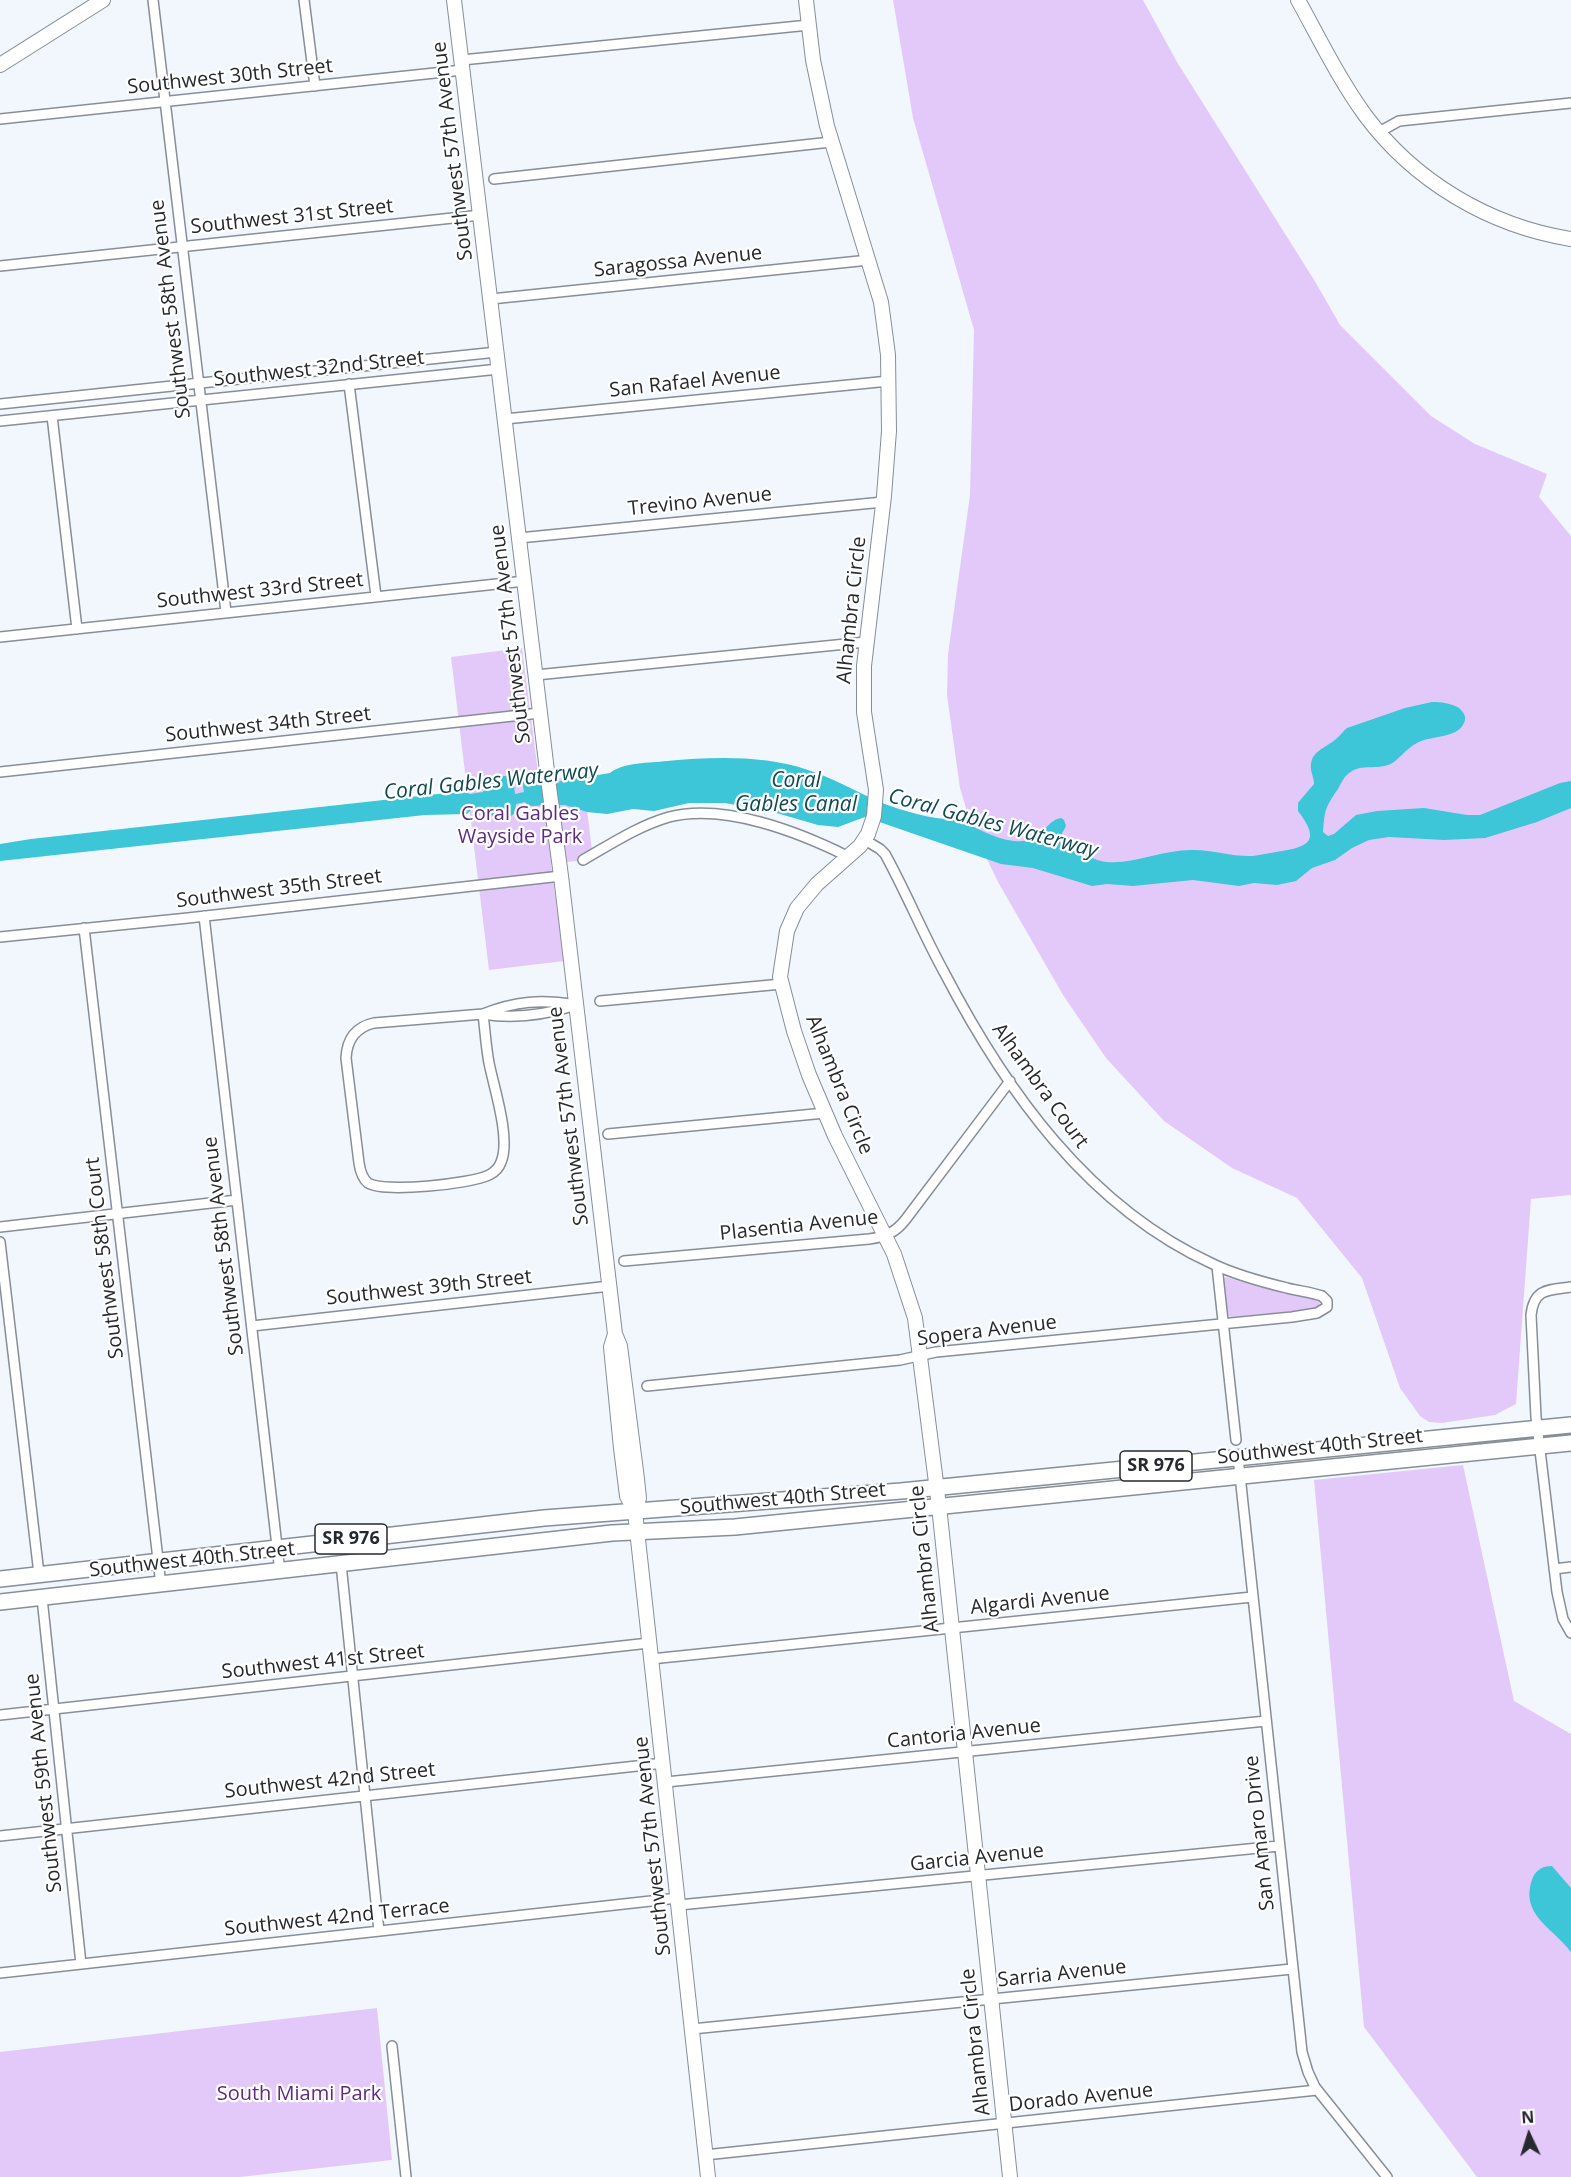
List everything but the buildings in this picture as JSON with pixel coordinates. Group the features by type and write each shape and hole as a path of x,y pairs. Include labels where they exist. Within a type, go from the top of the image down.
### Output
{"main road":[{"name":"Southwest 40th Street","path":"0,1578 544,1518 937,1488 1571,1425"},
{"name":"Southwest 40th Street","path":"0,1602 637,1531 735,1527 1571,1443"},
{"path":"405,1557 425,1531"},
{"path":"384,1559 404,1533"},
{"path":"18,1600 25,1590 35,1583 39,1574"}],"street":[{"path":"0,65 102,0"},
{"name":"Southwest 58th Avenue","path":"152,0 226,612"},
{"path":"304,0 315,86"},
{"name":"Southwest 57th Avenue","path":"454,0 561,876 600,1220 610,1286 615,1334 611,1347 639,1498 635,1512 708,2177"},
{"name":"Alhambra Circle","path":"806,0 816,75 831,142 881,302 888,355 888,447 866,642 864,712 876,797 872,823 865,840 817,884 797,908 786,938 780,968 782,984 801,1053 825,1113 894,1254 911,1299 921,1355 937,1488 1010,2177"},
{"path":"1298,0 1354,99 1393,149 1423,175 1470,205 1516,225 1571,239"},
{"name":"Southwest 30th Street","path":"0,119 315,86 462,65 809,25"},
{"path":"1379,132 1399,121 1571,103"},
{"path":"494,178 831,142"},
{"name":"Southwest 31st Street","path":"0,266 481,215"},
{"name":"Saragossa Avenue","path":"491,299 869,260"},
{"name":"Southwest 32nd Street","path":"0,404 497,352"},
{"name":"Southwest 32nd Street","path":"0,421 499,369"},
{"name":"San Rafael Avenue","path":"505,419 889,381"},
{"path":"349,384 376,596"},
{"path":"52,416 77,629"},
{"name":"Trevino Avenue","path":"519,538 883,502"},
{"name":"Southwest 33rd Street","path":"0,638 525,581"},
{"path":"536,675 866,642"},
{"name":"Southwest 34th Street","path":"0,772 540,713"},
{"path":"583,860 649,824 677,816 705,813 726,815 784,829 849,857"},
{"name":"Alhambra Court","path":"865,840 885,854 963,1008 1010,1081 1049,1136 1088,1178 1151,1229 1190,1253 1217,1266 1256,1280 1318,1295 1325,1298 1328,1304"},
{"name":"Southwest 35th Street","path":"0,936 204,916 561,876"},
{"name":"Southwest 58th Avenue","path":"204,916 280,1572"},
{"name":"Southwest 58th Court","path":"84,928 161,1585"},
{"path":"600,1001 782,984"},
{"path":"483,1014 489,1063 503,1133 504,1150 500,1164 491,1174 465,1181 388,1188 369,1183 363,1177 360,1167 346,1058 353,1035 362,1027 374,1023 483,1014 505,1005 549,1000 575,1005"},
{"name":"Plasentia Avenue","path":"624,1261 869,1239 897,1230 1010,1081"},
{"path":"608,1134 825,1113"},
{"path":"0,1227 237,1200"},
{"path":"0,1242 39,1574"},
{"path":"1217,1266 1236,1440"},
{"name":"Southwest 39th Street","path":"252,1326 610,1286"},
{"path":"1571,1287 1543,1291 1535,1299 1531,1309 1537,1428 1554,1569 1559,1609 1571,1633"},
{"name":"Sopera Avenue","path":"647,1386 900,1360 936,1352 1312,1314 1325,1309 1328,1304"},
{"name":"San Amaro Drive","path":"1238,1457 1302,2052 1317,2090 1387,2177"},
{"path":"341,1564 380,1931"},
{"path":"1554,1569 1571,1567"},
{"name":"Algardi Avenue","path":"651,1659 1252,1597"},
{"name":"Southwest 59th Avenue","path":"42,1598 81,1964"},
{"name":"Southwest 41st Street","path":"0,1715 649,1643"},
{"name":"Cantoria Avenue","path":"666,1782 1266,1721"},
{"name":"Southwest 42nd Street","path":"0,1836 664,1763"},
{"name":"Garcia Avenue","path":"679,1901 978,1876 1279,1846"},
{"name":"Southwest 42nd Terrace","path":"0,1973 679,1901"},
{"name":"Sarria Avenue","path":"692,2029 1292,1969"},
{"path":"392,2046 406,2177"},
{"name":"Dorado Avenue","path":"705,2155 1317,2090"}],"green space":[{"path":"893,0 1143,0 1177,62 1340,325 1431,416 1475,444 1547,474 1539,497 1571,536 1571,1195 1531,1199 1516,1404 1495,1415 1442,1423 1429,1422 1420,1416 1400,1388 1362,1278 1297,1198 1232,1168 1164,1121 1106,1058 1063,995 998,882 972,828 960,788 947,695 948,654 970,495 974,330 913,118"},
{"name":"Coral Gables Wayside Park","path":"522,648 539,780 583,776 593,859 551,864 564,961 489,970 451,657"},
{"path":"1226,1277 1315,1299 1320,1302 1319,1306 1315,1309 1232,1317 1226,1315 1223,1279"},
{"path":"1463,1465 1514,1701 1571,1734 1571,2177 1477,2177 1364,2027 1314,1480"},
{"name":"South Miami Park","path":"377,2008 392,2160 240,2177 0,2177 0,2052"}],"water":[{"name":"Coral Gables Canal","path":"1432,702 1446,703 1459,708 1465,716 1462,726 1451,734 1417,743 1388,765 1357,769 1348,774 1328,805 1323,832 1328,836 1334,834 1356,815 1377,811 1424,808 1480,815 1560,783 1571,781 1571,808 1537,822 1485,838 1444,840 1389,837 1369,840 1335,860 1312,868 1296,881 1277,885 1254,883 1239,886 1193,880 1133,886 1107,884 1092,886 1033,868 1001,864 865,817 838,827 818,825 773,812 725,803 689,803 654,811 633,809 607,814 587,812 565,805 528,806 525,802 516,804 515,813 505,818 486,814 485,809 471,810 467,814 425,815 0,861 0,844 31,839 447,793 470,794 483,792 490,779 499,776 513,776 515,794 524,792 522,779 537,785 610,773 622,767 637,764 720,758 791,765 819,774 896,808 954,820 1006,840 1032,839 1050,823 1061,818 1066,826 1059,839 1061,844 1103,861 1129,861 1183,850 1253,856 1297,848 1308,841 1309,829 1298,811 1298,803 1314,784 1311,763 1315,754 1333,742 1347,728 1405,708"},
{"path":"1552,1866 1571,1888 1571,1952 1540,1920 1530,1901 1533,1877 1541,1868"}],"water label":[{"name":"Coral Gables Waterway","path":"491,782"},
{"name":"Coral Gables Waterway","path":"993,824"}]}
